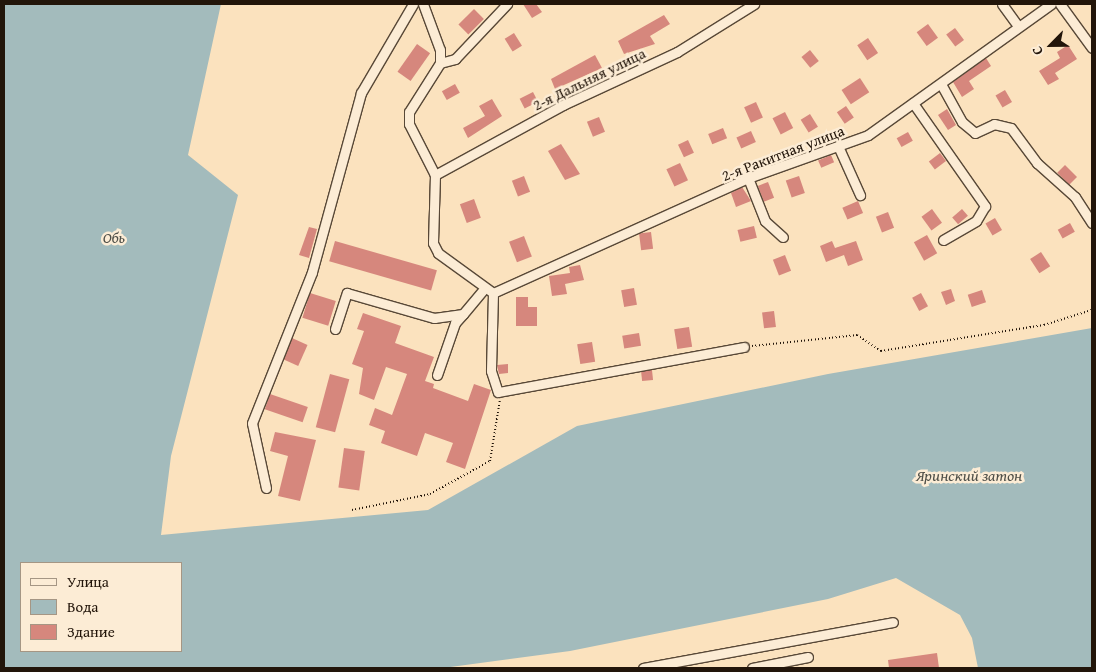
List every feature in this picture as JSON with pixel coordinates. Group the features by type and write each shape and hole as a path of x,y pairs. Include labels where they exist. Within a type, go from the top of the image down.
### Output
{"street":[{"path":"266,488 252,423 312,272 361,93 413,4"},
{"path":"423,4 440,50 440,63 409,112 409,124 434,175 433,243 438,253 484,289 497,291 491,371 498,392 744,347"},
{"path":"440,63 455,60 507,4"},
{"name":"2-я Дальняя улица","path":"434,175 563,105 677,52 754,4"},
{"path":"1002,4 1018,26"},
{"name":"2-я Ракитная улица","path":"497,291 748,178 868,136 1051,4"},
{"path":"1060,4 1092,48"},
{"path":"941,84 962,122 976,133 994,124 1011,128 1037,163 1076,198 1092,223"},
{"path":"913,103 985,206 976,221 943,240"},
{"path":"838,146 860,195"},
{"path":"748,178 765,221 783,237"},
{"path":"437,375 456,323 484,289"},
{"path":"335,329 347,293 434,318 463,314"},
{"path":"643,668 893,622"},
{"path":"752,668 808,657"}],"path":[{"path":"744,347 857,335 881,351 1044,325 1092,310"},
{"path":"352,510 430,494 490,461 502,405 498,392"}],"water":[{"name":"Яринский затон","path":"4,4 221,4 188,155 238,195 171,456 161,535 428,510 577,426 828,374 1092,328 1092,668 978,668 972,638 960,615 896,578 828,599 570,651 443,668 4,668"}],"building":[{"path":"523,4 536,4 542,12 532,18"},
{"path":"474,9 484,19 468,34 458,25"},
{"path":"664,15 670,24 650,36 655,44 624,54 618,41"},
{"path":"928,24 938,38 927,46 917,32"},
{"path":"955,28 964,40 955,47 946,35"},
{"path":"514,33 522,46 513,52 505,39"},
{"path":"868,38 878,53 867,60 857,45"},
{"path":"417,44 430,53 411,81 397,72"},
{"path":"1068,45 1077,59 1055,73 1059,79 1048,85 1039,71 1060,58 1057,52"},
{"path":"810,50 819,61 810,68 801,57"},
{"path":"595,55 602,68 555,89 551,79"},
{"path":"986,58 991,66 969,81 974,89 962,97 953,82"},
{"path":"860,78 869,92 851,104 842,90"},
{"path":"455,84 460,93 447,100 442,91"},
{"path":"1005,90 1012,102 1002,108 995,96"},
{"path":"533,92 538,102 525,109 520,99"},
{"path":"492,99 502,116 468,138 463,128 485,116 479,106"},
{"path":"756,102 763,118 751,123 744,107"},
{"path":"846,106 854,118 845,124 837,112"},
{"path":"947,109 956,125 948,130 938,115"},
{"path":"785,112 793,128 781,134 773,118"},
{"path":"810,114 818,127 809,133 801,120"},
{"path":"599,117 605,132 593,137 587,122"},
{"path":"723,128 727,138 712,144 708,134"},
{"path":"751,131 756,142 741,148 736,138"},
{"path":"908,132 913,141 901,147 897,138"},
{"path":"688,140 694,153 684,157 678,145"},
{"path":"561,144 580,174 565,180 548,151"},
{"path":"940,153 946,161 935,169 929,161"},
{"path":"831,155 834,162 821,168 818,160"},
{"path":"680,163 688,180 674,187 666,169"},
{"path":"1065,165 1077,177 1069,185 1057,173"},
{"path":"524,176 530,192 518,197 512,181"},
{"path":"799,176 805,193 792,198 786,181"},
{"path":"768,182 774,198 764,202 758,186"},
{"path":"742,187 751,201 736,207 731,193"},
{"path":"474,199 481,218 467,223 460,204"},
{"path":"858,201 863,213 847,220 842,208"},
{"path":"932,209 942,223 931,230 921,217"},
{"path":"962,209 968,216 958,224 952,218"},
{"path":"888,212 894,228 882,233 876,217"},
{"path":"995,218 1002,230 992,236 985,224"},
{"path":"1070,223 1075,232 1063,239 1058,230"},
{"path":"754,226 757,238 740,242 738,230"},
{"path":"309,227 317,229 309,258 299,255"},
{"path":"651,232 653,249 641,250 639,233"},
{"path":"927,235 937,253 924,261 914,242"},
{"path":"524,236 532,257 517,262 509,242"},
{"path":"335,241 437,270 431,290 329,261"},
{"path":"832,241 835,248 856,241 863,260 848,266 844,255 826,262 820,246"},
{"path":"1041,252 1050,266 1039,273 1030,259"},
{"path":"785,255 791,271 779,276 773,260"},
{"path":"580,265 584,280 565,284 567,294 552,296 549,276 570,273 569,267"},
{"path":"634,288 637,305 624,307 621,290"},
{"path":"951,289 955,301 946,305 941,292"},
{"path":"982,290 986,302 972,307 968,295"},
{"path":"310,293 336,301 328,326 302,318"},
{"path":"921,293 928,306 919,311 912,298"},
{"path":"516,297 528,297 528,307 537,307 537,326 516,326"},
{"path":"774,311 776,327 764,328 762,312"},
{"path":"363,313 401,326 395,343 434,357 425,381 434,384 433,388 468,401 474,384 491,390 465,469 446,462 453,443 425,433 417,456 381,443 385,431 369,425 375,408 392,415 407,374 386,367 374,400 359,394 363,368 352,364 364,331 357,329"},
{"path":"689,327 692,347 677,349 674,329"},
{"path":"639,333 641,346 624,348 622,336"},
{"path":"292,338 308,345 298,366 283,359"},
{"path":"592,342 595,362 580,364 577,344"},
{"path":"508,364 508,373 499,374 497,365"},
{"path":"652,370 653,380 642,381 641,371"},
{"path":"330,374 349,379 335,432 316,427"},
{"path":"270,394 308,407 303,422 265,409"},
{"path":"275,432 316,440 300,501 278,496 288,456 270,451"},
{"path":"344,448 365,451 359,491 338,488"},
{"path":"937,653 939,668 889,668 888,660"}],"water label":[{"name":"Обь","path":"114,237"}]}
